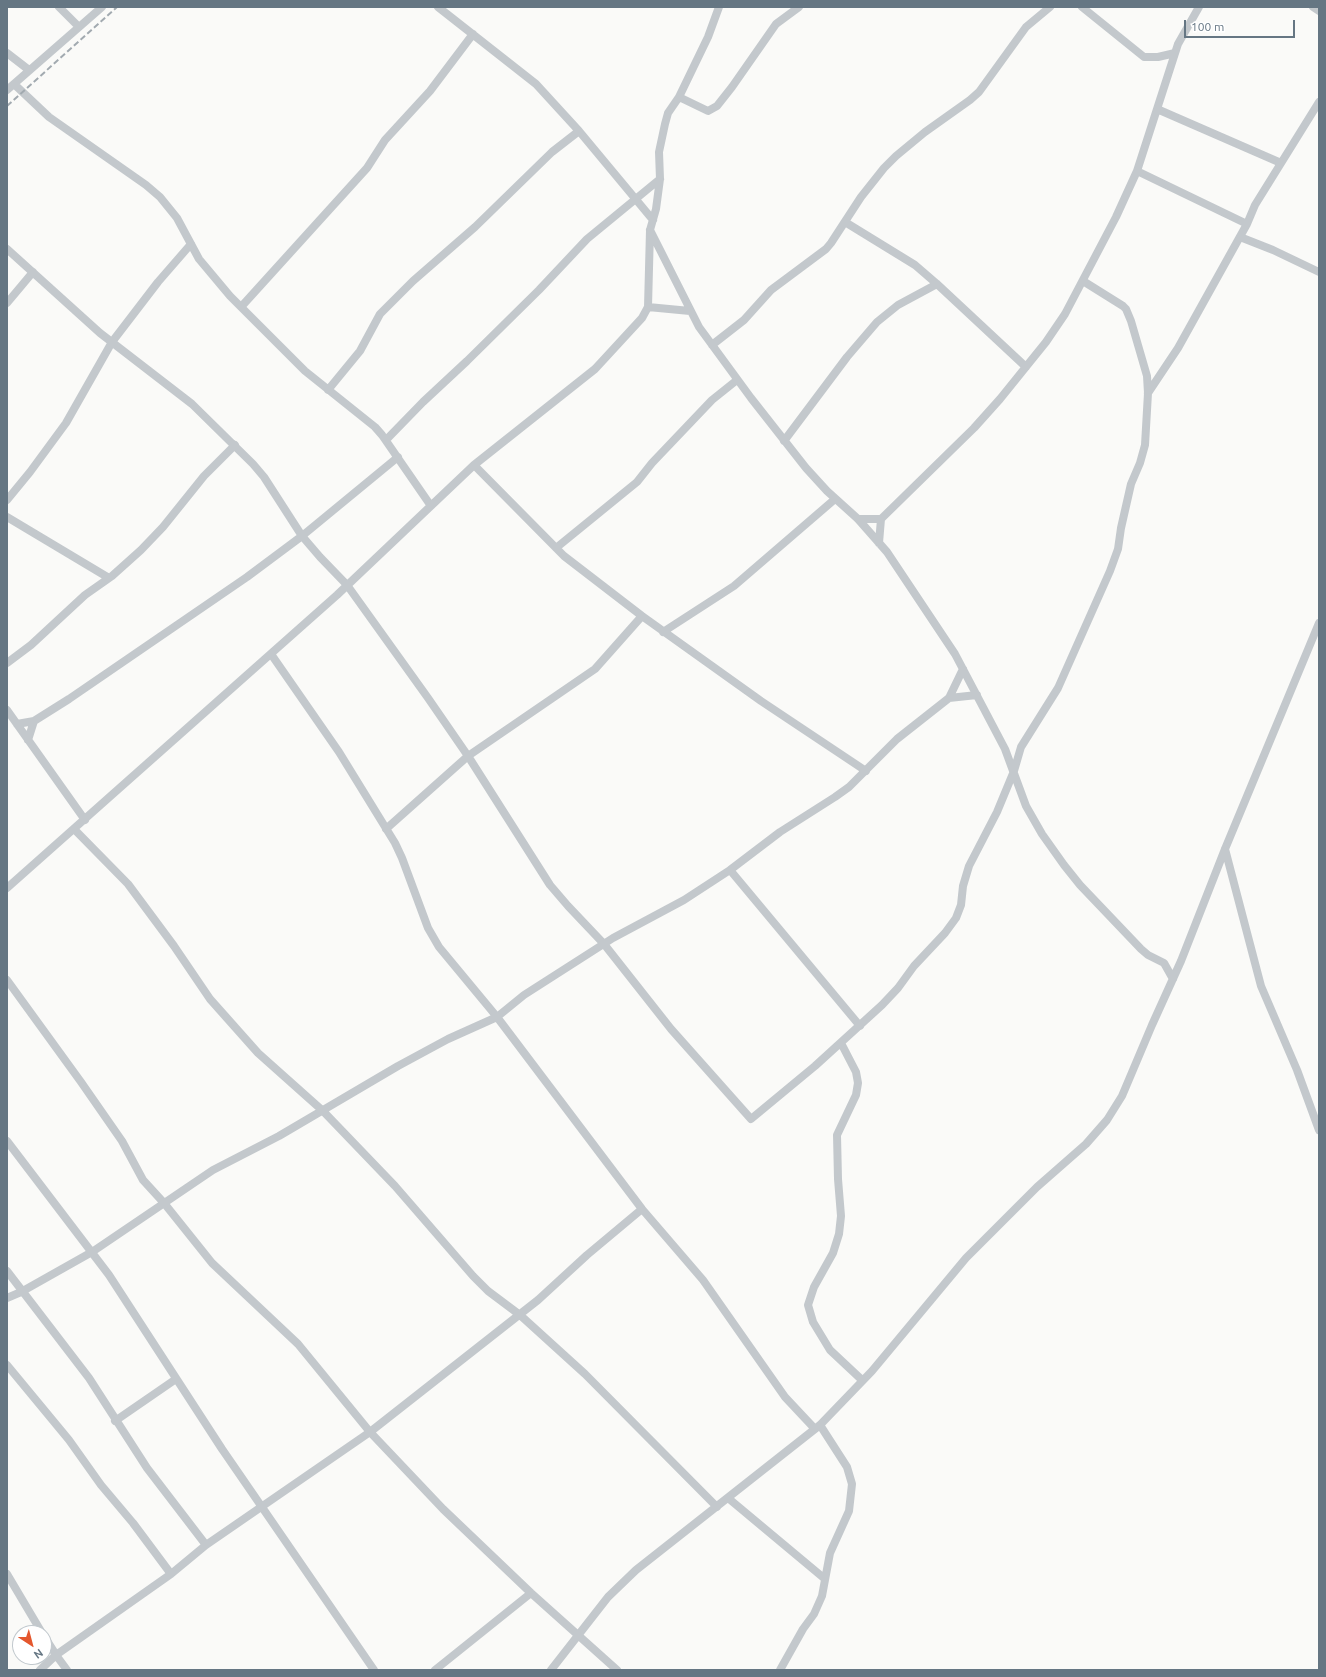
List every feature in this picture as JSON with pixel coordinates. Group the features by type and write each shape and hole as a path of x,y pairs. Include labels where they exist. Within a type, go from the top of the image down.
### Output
{"street":[{"path":"59,7 79,27"},
{"path":"7,90 102,7"},
{"path":"438,7 536,84 578,131 634,200 653,220"},
{"path":"7,888 271,654 347,585 474,465 595,369 642,318 648,307 650,230 656,209 660,179 659,152 665,124 668,113 679,97 708,37 719,7"},
{"path":"679,97 708,111 717,106 776,24 799,7"},
{"path":"712,345 744,320 771,290 826,249 861,197 884,168 925,132 979,92 1026,27 1050,7"},
{"path":"1082,7 1144,57 1158,57 1175,53"},
{"path":"879,543 881,519 974,428 1000,399 1046,342 1065,314 1116,217 1137,171 1178,44 1199,7"},
{"path":"1313,7 1319,11"},
{"path":"241,307 367,168 385,140 430,91 473,34"},
{"path":"7,53 29,70"},
{"path":"14,84 49,117 146,184 160,197 177,218 207,269 241,307 305,371 375,427 386,440 431,506"},
{"path":"1148,393 1178,348 1247,224 1255,205 1319,102"},
{"path":"1157,109 1281,163"},
{"path":"328,390 362,347 380,314 413,281 480,222 552,152 578,131"},
{"path":"1137,171 1247,224"},
{"path":"386,440 423,402 539,290 587,239 660,179"},
{"path":"845,222 915,265 1026,367"},
{"path":"650,230 698,327 737,380 806,468 888,552 963,668 1005,749 1026,806 1042,834 1080,885 1141,949 1148,955 1164,964 1173,979"},
{"path":"1240,237 1273,250 1319,272"},
{"path":"7,500 30,472 66,423 112,342 158,282 191,244"},
{"path":"7,249 112,342 192,404 235,445 264,477 302,536 347,585 468,756 526,850 550,885 604,944 671,1029 751,1119 860,1026 898,988 914,966 946,933 956,918 961,905 963,886 969,866 997,812 1014,771 1021,747 1058,688 1118,550 1132,484 1145,445 1148,393 1147,376 1126,309 1083,281"},
{"path":"7,303 33,272"},
{"path":"784,440 847,357 877,322 898,305 937,284"},
{"path":"648,307 690,311"},
{"path":"556,548 637,482 712,400 737,380"},
{"path":"7,663 31,645 85,595 108,578 157,534 204,476 235,445"},
{"path":"17,724 34,721 69,700 241,581 302,536 398,457"},
{"path":"474,465 556,548 642,616 761,701 866,771"},
{"path":"663,632 734,586 835,499"},
{"path":"7,517 108,578"},
{"path":"858,520 881,519"},
{"path":"386,829 468,756 595,669 642,616"},
{"path":"551,1670 608,1596 636,1570 817,1427 872,1370 966,1258 1037,1187 1086,1144 1107,1120 1122,1096 1181,961 1225,849 1319,623"},
{"path":"271,654 339,752 386,829 402,858 428,928 439,947 497,1017 642,1209 703,1280 785,1397 817,1427 847,1467 852,1484 849,1510 830,1553 822,1596 814,1614 803,1629 780,1670"},
{"path":"7,1298 21,1292 92,1252 213,1170 279,1136 398,1066 448,1039 497,1017 524,995 604,944 646,919 684,900 730,870 780,832 835,797 866,771 897,739 949,698 963,668"},
{"path":"949,698 977,695"},
{"path":"7,710 85,820"},
{"path":"28,740 34,721"},
{"path":"74,829 128,884 174,946 210,999 258,1053 323,1111 395,1186 472,1276 488,1292 520,1314 585,1374 717,1506"},
{"path":"1225,849 1261,986 1297,1070 1319,1130"},
{"path":"730,870 860,1026"},
{"path":"1164,964 1181,961"},
{"path":"7,980 122,1141 142,1180 164,1203 212,1264 298,1344 370,1432 443,1510 577,1636 617,1670"},
{"path":"841,1043 856,1072 858,1083 856,1095 837,1134 841,1216 839,1234 833,1253 814,1287 808,1305 813,1322 830,1350 862,1380"},
{"path":"7,1141 92,1252 222,1449 374,1670"},
{"path":"40,1670 56,1655 171,1574 206,1545 370,1432 520,1314 642,1209"},
{"path":"7,1271 21,1292 89,1378 115,1421 147,1468 206,1545"},
{"path":"7,1365 69,1440 101,1485 133,1523 171,1574"},
{"path":"115,1421 176,1379"},
{"path":"728,1498 825,1579"},
{"path":"7,1574 37,1625"},
{"path":"435,1670 531,1593"},
{"path":"52,1649 67,1670"}],"railway":[{"path":"7,106 117,7"}]}
